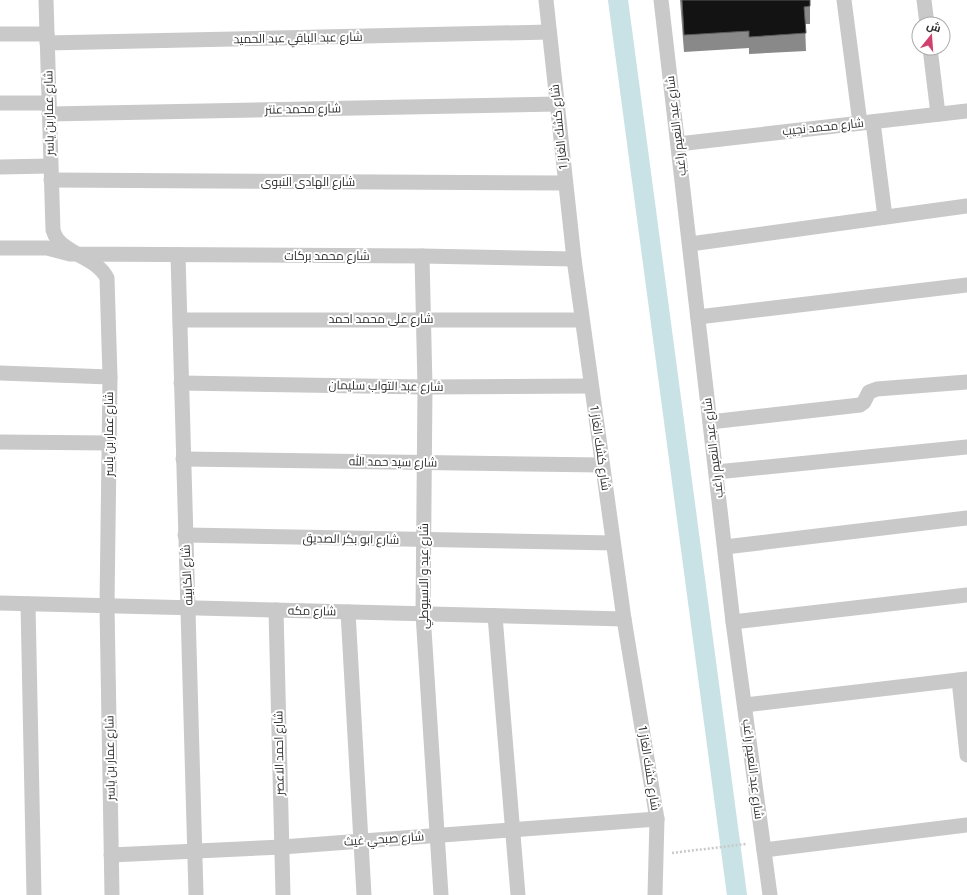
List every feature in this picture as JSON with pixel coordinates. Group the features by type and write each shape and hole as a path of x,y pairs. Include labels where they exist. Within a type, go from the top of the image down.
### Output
{"street":[{"name":"شارع عمار بن ياسر","path":"46,0 50,173 53,230 57,239 63,245 80,254 104,271 107,278 110,376 107,606 112,895"},
{"name":"شارع كشك الغاز 1","path":"546,0 565,183 582,320 624,619 657,819 656,895"},
{"name":"شارع عبد النعيم راغب","path":"661,0 734,622 770,895"},
{"path":"844,0 885,217"},
{"path":"924,0 926,16"},
{"name":"شارع عبد الباقي عبد الحميد","path":"0,34 47,39 549,32"},
{"path":"931,56 938,114"},
{"name":"شارع محمد عنتر","path":"0,103 49,109 557,104"},
{"name":"شارع محمد نجيب","path":"678,144 967,111"},
{"name":"شارع الهادى النبوى","path":"0,167 50,173 565,183"},
{"path":"690,244 967,206"},
{"name":"شارع محمد بركات","path":"0,248 48,248 70,254 422,256 574,259"},
{"name":"شارع الكابينه","path":"178,255 196,895"},
{"name":"شارع عيد و الاسيوطي","path":"422,256 425,387 423,614 441,895"},
{"path":"698,317 967,285"},
{"name":"شارع على محمد احمد","path":"180,320 582,320"},
{"path":"0,373 110,376"},
{"path":"710,422 860,405 864,402 869,392 877,389 967,382"},
{"name":"شارع عبد التواب سليمان","path":"181,383 425,387 591,386"},
{"path":"0,442 110,443"},
{"path":"716,472 967,447"},
{"name":"شارع سيد حمد الله","path":"183,459 602,464"},
{"path":"725,546 967,518"},
{"name":"شارع ابو بكر الصديق","path":"185,535 613,543"},
{"path":"734,622 967,595"},
{"name":"شارع مكه","path":"0,604 624,619"},
{"path":"28,604 34,895"},
{"name":"شارع احمد الاعصر","path":"276,610 283,895"},
{"path":"348,612 364,895"},
{"path":"496,616 518,895"},
{"path":"745,705 963,679 967,754"},
{"name":"شارع صبحي غيث","path":"111,855 282,847 657,819"},
{"path":"763,846 967,825"}],"path":[{"path":"673,853 720,847 763,846"}],"building":[{"path":"682,0 810,0 810,6 804,7 806,33 749,37 749,31 684,35"}],"waterway":[{"path":"618,0 737,895"}]}
